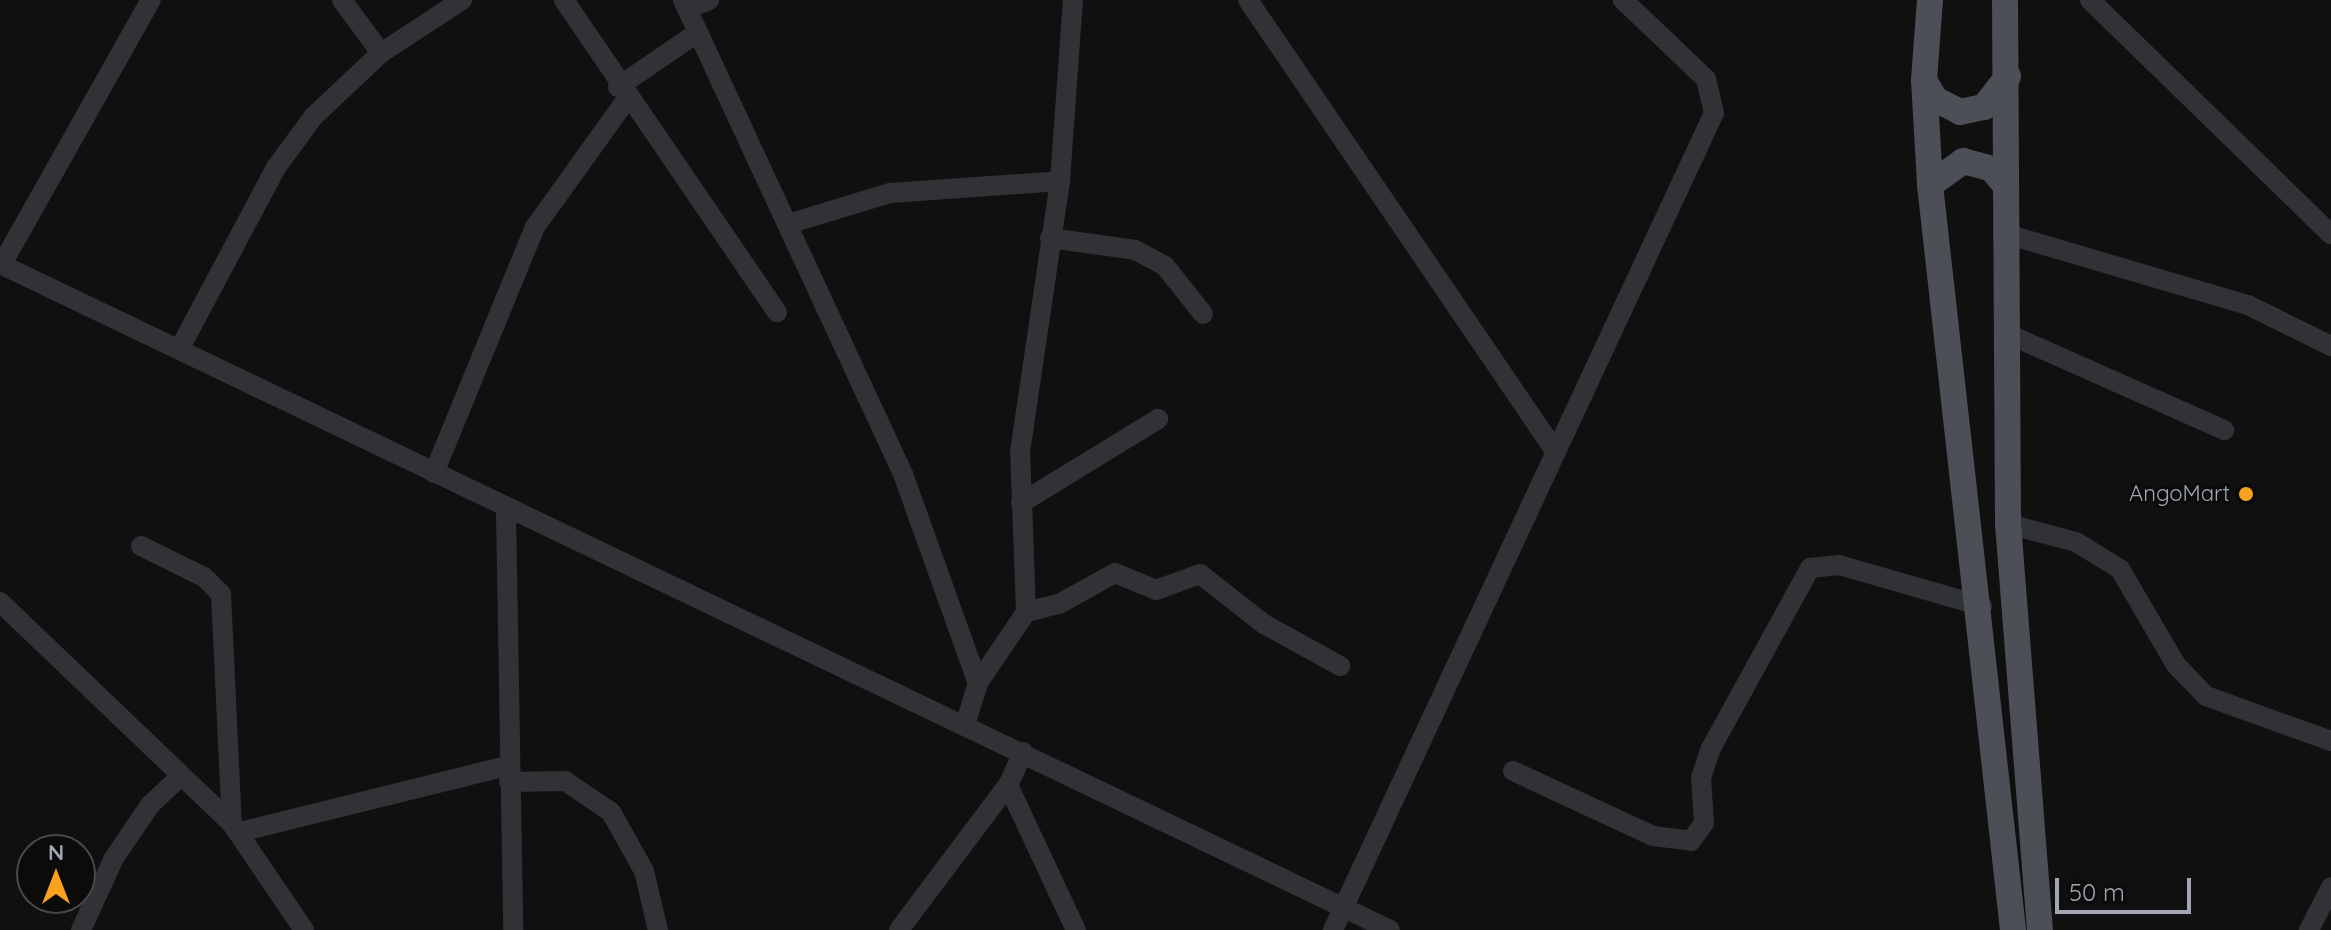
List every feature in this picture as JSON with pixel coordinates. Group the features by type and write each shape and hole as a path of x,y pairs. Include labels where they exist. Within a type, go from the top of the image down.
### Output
{"main road":[{"path":"1930,0 1924,80 1930,185 1982,606 2013,930"},
{"path":"2005,0 2008,76 2003,233 2008,524 2040,930"},
{"path":"1924,80 1935,99 1960,112 1984,107 2008,76"},
{"path":"1930,185 1963,161 1992,169 2005,185"}],"street":[{"path":"151,0 1,264 180,348 434,473 506,512 966,722 1390,930"},
{"path":"342,0 381,53"},
{"path":"180,348 294,142 381,53 462,0"},
{"path":"564,0 623,93 777,312"},
{"path":"709,0 685,4 891,445 978,683"},
{"path":"966,722 978,683 1026,612 1021,503 1025,398 1060,181 1073,0"},
{"path":"1248,0 1553,448"},
{"path":"1333,930 1347,911 1421,730 1714,113 1706,79 1623,0"},
{"path":"2090,0 2331,234"},
{"path":"434,473 535,227 623,93 697,33"},
{"path":"788,224 890,193 1060,181"},
{"path":"2003,233 2248,305 2331,346"},
{"path":"1050,238 1135,250 1165,266 1203,314"},
{"path":"2006,333 2224,430"},
{"path":"1021,503 1158,419"},
{"path":"506,512 513,930"},
{"path":"2008,524 2076,542 2120,569 2183,675 2206,696 2331,741"},
{"path":"141,546 204,577 221,594 236,828"},
{"path":"1513,771 1653,836 1691,841 1704,823 1701,778 1710,750 1810,568 1839,565 1982,606"},
{"path":"1026,612 1059,604 1115,573 1156,590 1200,574 1264,624 1340,666"},
{"path":"0,602 236,828 304,930"},
{"path":"899,930 1008,785 1023,752"},
{"path":"236,828 510,774 565,781 611,812 644,871 658,930"},
{"path":"81,930 114,858 150,805 180,777"},
{"path":"1008,785 1076,930"},
{"path":"2309,930 2331,887"}],"place":[{"name":"AngoMart","path":"2246,494"}]}
